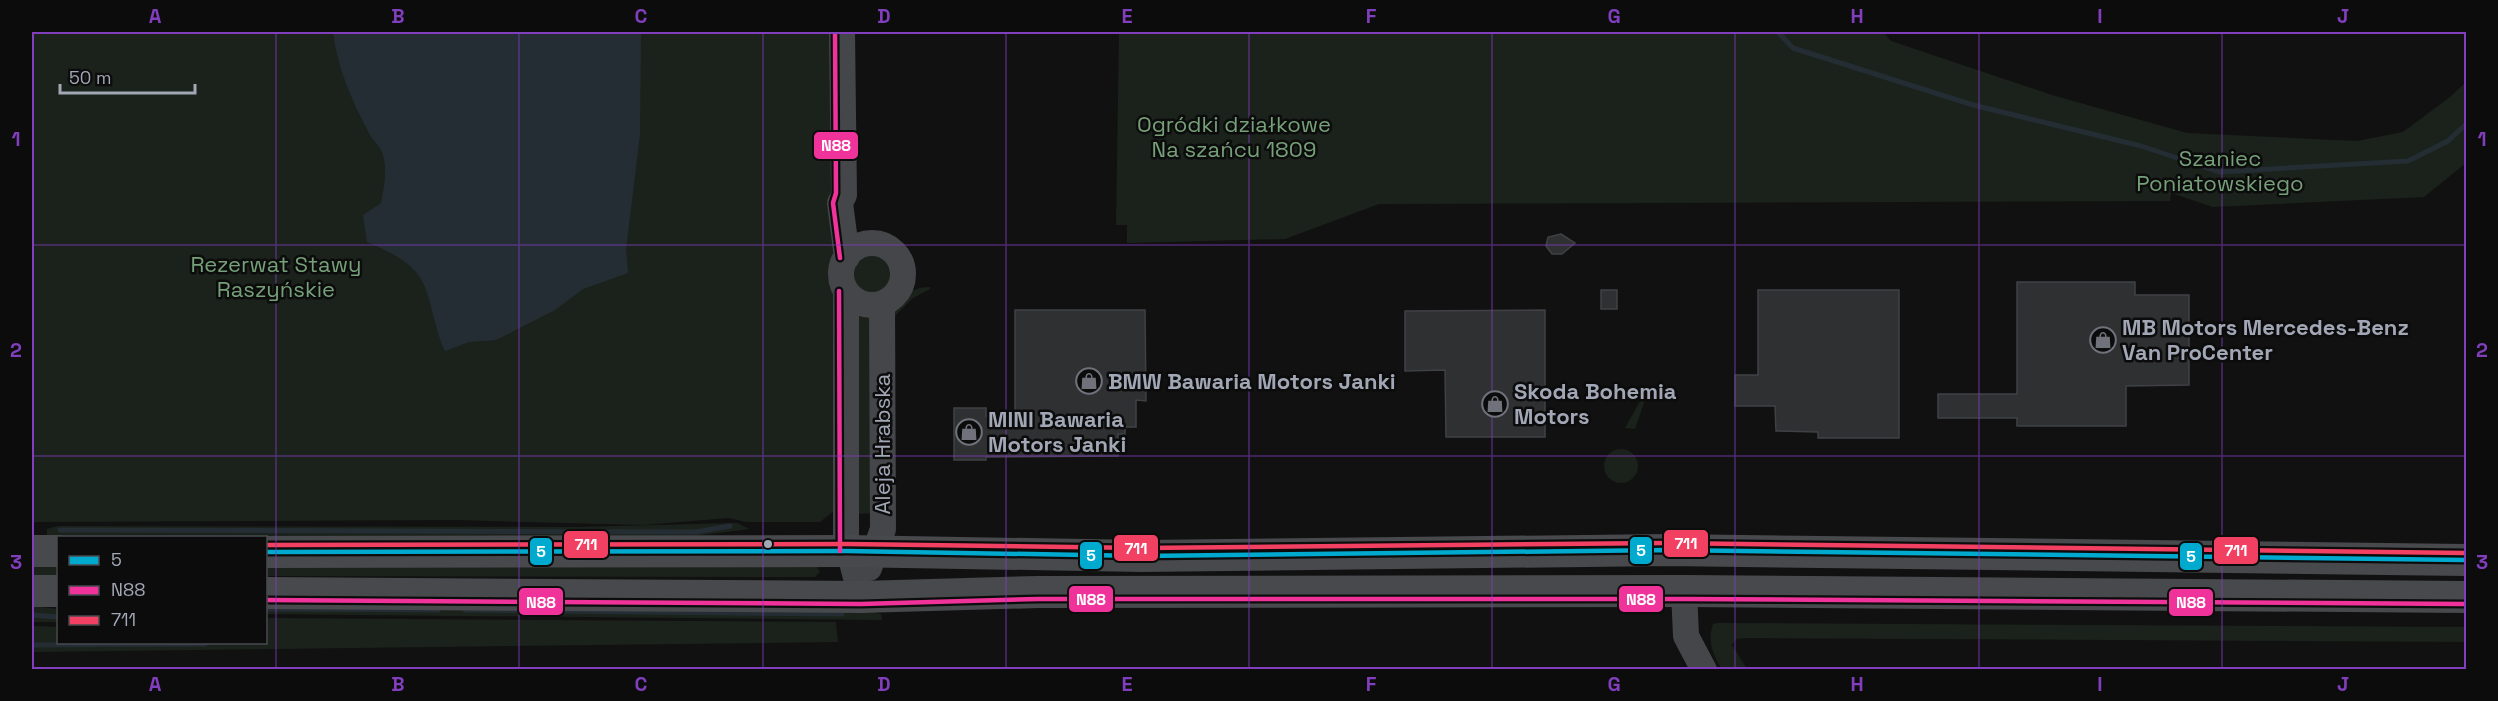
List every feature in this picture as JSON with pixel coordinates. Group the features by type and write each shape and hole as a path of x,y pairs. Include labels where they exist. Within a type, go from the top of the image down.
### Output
{"main road":[{"path":"267,552 861,551 1142,556 1667,550 2466,560"},
{"path":"32,551 57,551"},
{"path":"899,596 900,570 908,562 929,553"},
{"path":"32,591 57,591"},
{"path":"267,592 861,597 1038,592 1684,591 2466,597"}],"street":[{"path":"842,32 844,195 841,211 847,257"},
{"path":"844,195 858,224 875,243 894,253 903,274 899,290 882,304 864,304 846,291 841,272 847,257 859,246 875,243"},
{"name":"Aleja Hrabska","path":"846,291 861,551 861,597"},
{"name":"Aleja Hrabska","path":"861,551 883,529 882,304"},
{"path":"1684,591 1686,636 1704,669"}],"green space":[{"name":"Rezerwat Stawy Raszyńskie","path":"32,32 832,32 837,400 835,510 820,522 746,522 729,518 643,525 455,520 32,522"},
{"name":"Ogródki działkowe Na szańcu 1809","path":"1119,32 1883,32 1891,41 2052,95 2187,133 2357,141 2403,132 2450,97 2466,82 2466,163 2424,197 2213,207 2171,193 2170,201 1379,204 1285,239 1127,243 1127,225 1116,225"},
{"path":"872,255 886,261 892,275 886,289 872,295 858,289 852,275 858,261"},
{"path":"930,287 913,298 892,319 892,310 900,301 905,300 904,297 916,289"},
{"path":"854,305 874,311 874,513 855,514"},
{"path":"1643,396 1646,397 1635,429 1625,428"},
{"path":"1621,449 1633,454 1638,466 1633,478 1621,483 1609,478 1604,466 1609,454"},
{"path":"737,523 749,529 687,537 47,536 47,529 58,526 575,527"},
{"path":"32,565 57,565 57,576 32,576"},
{"path":"267,565 817,567 820,572 815,577 267,576"},
{"path":"267,605 870,612 881,614 882,620 267,614"},
{"path":"32,606 57,609 57,622 32,622"},
{"path":"267,618 836,622 838,642 32,652 32,626 57,627 57,644 267,644"},
{"path":"1713,624 2466,627 2466,642 1748,638 1736,639 1732,645 1747,669 1722,670 1711,642 1711,630"}],"shaded area":[{"path":"333,32 641,32 640,135 626,249 628,273 583,289 555,310 496,340 469,342 445,351 425,287 416,272 397,256 367,242 363,215 381,203 385,178 384,158 381,149 370,136 346,84"}],"building":[{"path":"1561,234 1575,243 1562,254 1552,254 1546,246 1548,237"},
{"name":"MB Motors Mercedes-Benz Van ProCenter","path":"2017,282 2135,282 2135,295 2189,295 2189,385 2126,386 2126,426 2017,426 2017,418 1938,418 1938,394 2017,394"},
{"path":"1601,290 1617,290 1617,309 1601,309"},
{"path":"1758,290 1899,290 1899,438 1818,438 1818,432 1776,431 1775,406 1735,406 1735,375 1758,375"},
{"path":"1015,310 1145,310 1146,401 1136,400 1136,427 1125,427 1125,434 1118,434 1118,456 986,457 986,460 954,460 954,408 986,408 986,416 1015,416"},
{"name":"Skoda Bohemia Motors","path":"1545,310 1545,437 1446,437 1445,370 1405,371 1405,311"}],"waterway":[{"path":"1778,32 1793,48 1973,105 2141,146 2219,172 2408,161 2448,141 2466,124"},
{"path":"60,530 696,532 730,526"},
{"path":"267,609 438,610"},
{"path":"465,610 842,614"},
{"path":"32,615 57,617"},
{"path":"32,645 205,644"}],"transit line":[{"name":"N88","path":"835,32 836,193 833,203 840,258"},
{"name":"N88","path":"839,291 840,551"},
{"name":"711","path":"267,545 847,544 1142,548 1667,543 2466,553"},
{"name":"5","path":"267,552 847,551 1142,556 1667,550 2466,560"},
{"name":"N88","path":"267,600 861,604 1038,599 1684,599 2466,604"}],"place":[{"name":"MB Motors Mercedes-Benz Van ProCenter","path":"2103,340"},
{"name":"BMW Bawaria Motors Janki","path":"1089,381"},
{"name":"Skoda Bohemia Motors","path":"1495,404"},
{"name":"MINI Bawaria Motors Janki","path":"969,432"}],"park label":[{"name":"Szaniec Poniatowskiego","path":"2220,170"}]}
